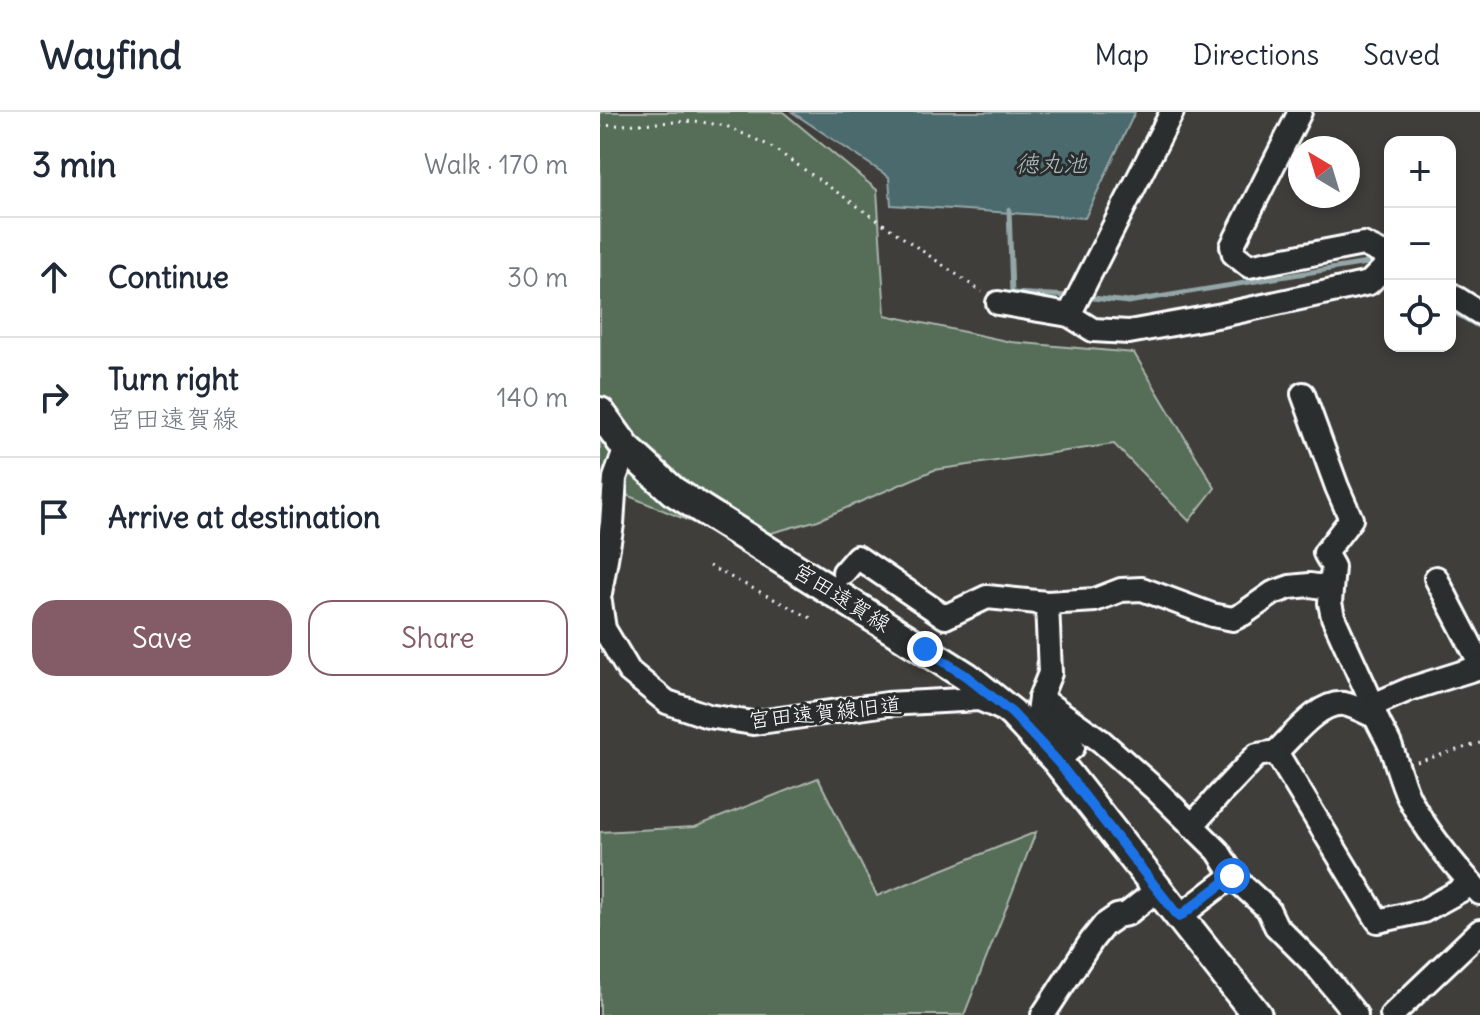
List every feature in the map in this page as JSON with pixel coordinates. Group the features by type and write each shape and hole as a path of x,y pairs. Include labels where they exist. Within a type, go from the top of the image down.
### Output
{"main road":[{"name":"宮田遠賀線","path":"600,412 626,448 673,491 956,669 1012,713 1057,761 1257,1015"}],"street":[{"path":"1069,315 1172,112"},
{"path":"1300,112 1232,246 1234,254 1249,266 1363,244 1384,256"},
{"path":"998,303 1069,315 1093,330 1129,332 1369,283 1384,267"},
{"path":"1456,298 1480,313"},
{"path":"1276,752 1378,921 1423,911 1476,888 1428,830 1409,798 1333,617 1330,588 1333,567 1325,553 1351,519 1303,394"},
{"path":"600,593 612,524 615,478 626,448"},
{"path":"844,572 857,557 945,617 987,597 1047,603 1095,600 1121,590 1142,589 1212,615 1233,619 1273,593 1290,587 1310,585 1330,588"},
{"path":"1192,826 1257,755 1276,752 1322,708 1335,704 1374,711 1410,689 1480,665 1436,578"},
{"name":"宮田遠賀線旧道","path":"600,602 604,629 629,671 667,702 708,716 753,723 887,704 979,699 1012,713"},
{"path":"1047,603 1050,673 1040,698 1038,714 1073,747 1057,761"},
{"path":"1040,698 1101,741 1218,851 1235,878 1268,909 1276,926 1318,968 1356,1015"},
{"path":"1179,917 1232,876 1235,878"},
{"path":"1043,1015 1104,925 1117,916 1127,914 1158,889"},
{"path":"1392,1015 1480,931"}],"path":[{"path":"600,126 695,121 726,126 770,146 998,303"},
{"path":"709,566 811,618"},
{"path":"1398,767 1480,743"}],"green space":[{"path":"600,112 783,112 877,190 885,315 1011,342 1134,353 1215,488 1189,521 1114,444 934,470 818,520 760,536 730,538 600,484"},
{"path":"818,778 877,896 1036,832 964,1015 600,1015 600,832 695,827"}],"water":[{"name":"徳丸池","path":"792,112 1135,112 1085,218 891,205 889,177"}],"waterway":[{"path":"1009,209 1012,293 1070,296"},
{"path":"1084,297 1128,302 1367,263 1377,269"},
{"path":"1456,313 1480,327"}],"route":[{"path":"925,649 966,676 1012,713 1057,761 1179,917 1232,876"}]}
